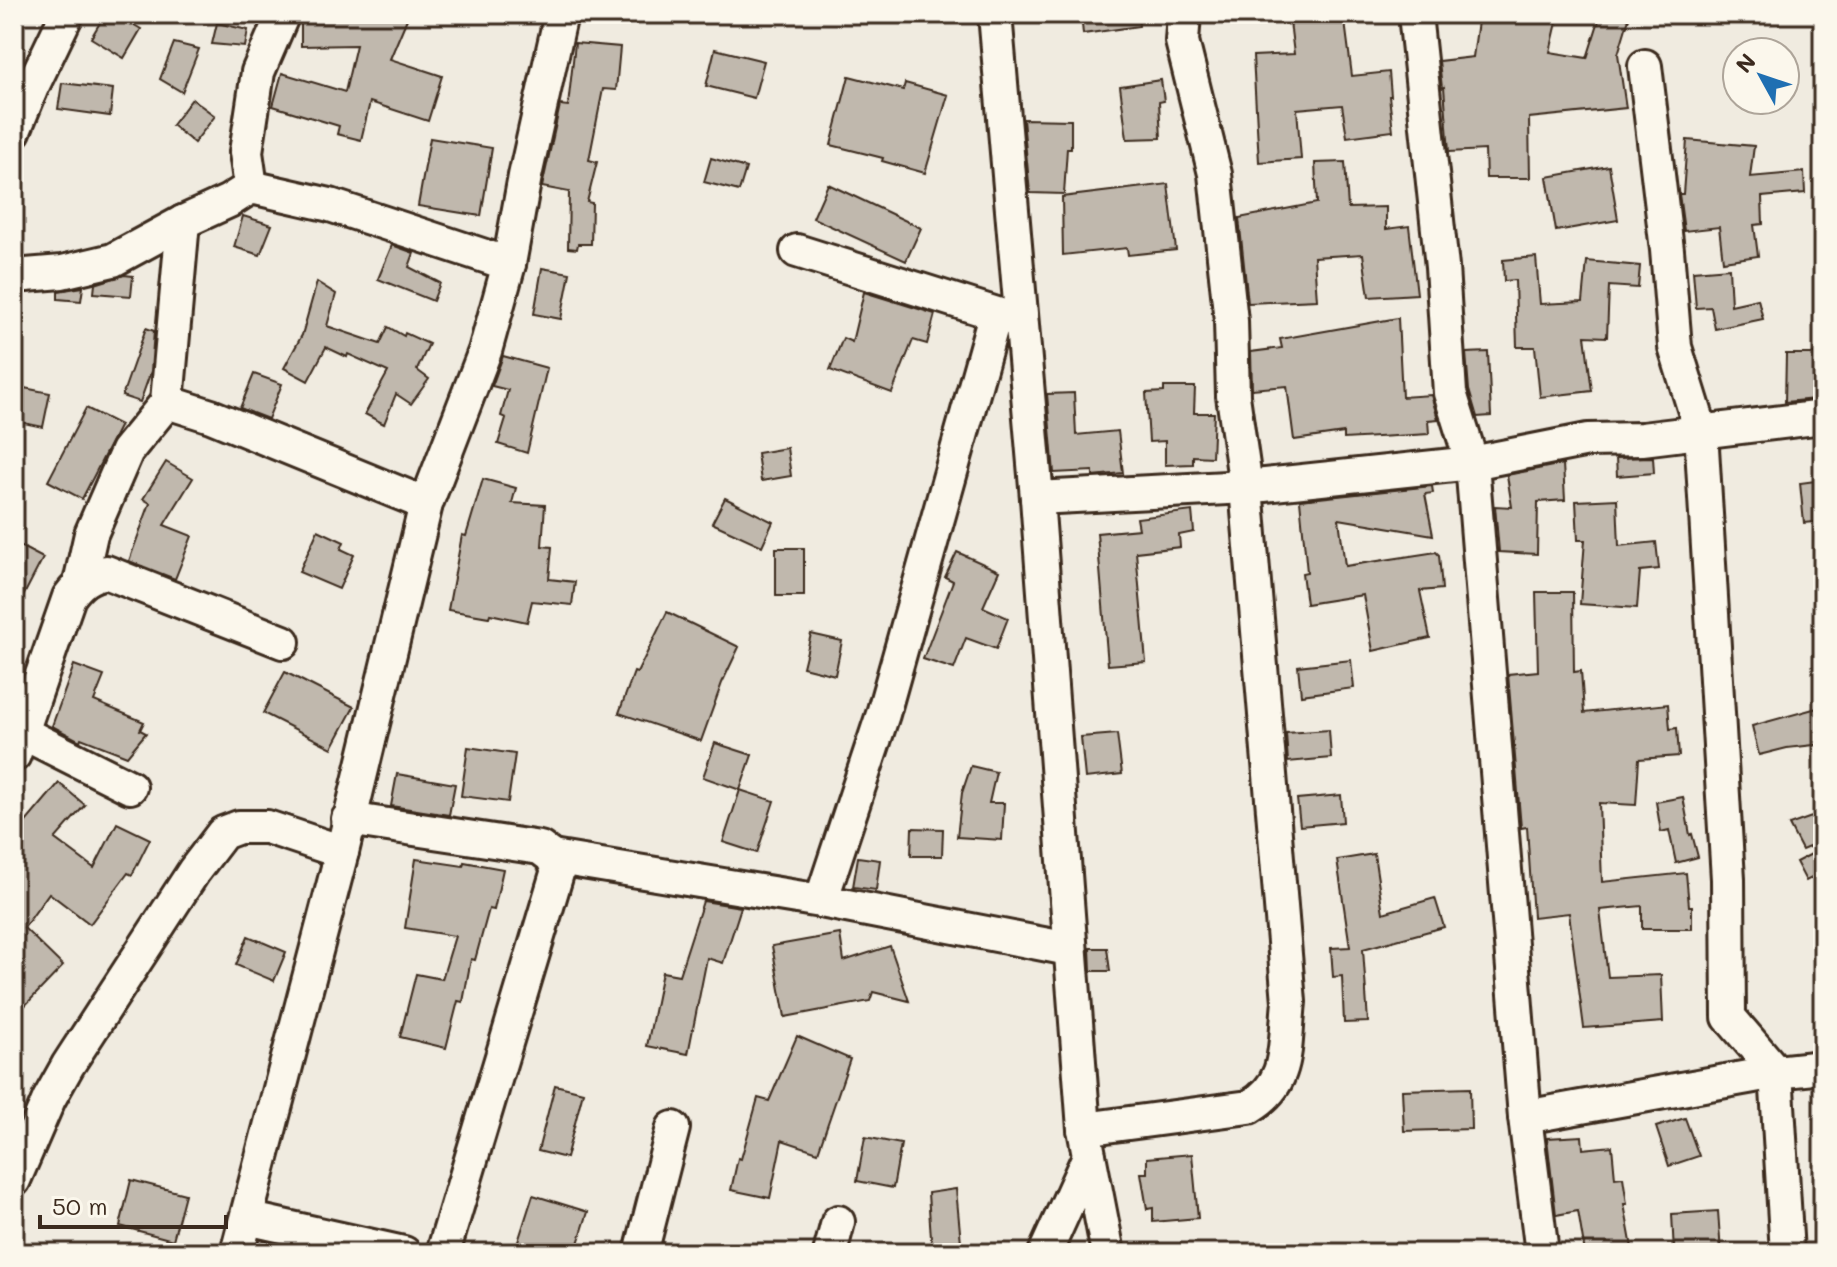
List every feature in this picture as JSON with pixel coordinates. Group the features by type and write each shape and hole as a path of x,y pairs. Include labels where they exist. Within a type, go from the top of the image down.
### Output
{"street":[{"path":"14,131 67,14"},
{"path":"251,187 246,152 258,72 283,14"},
{"path":"237,1253 342,852 426,504 485,351 509,264 561,14"},
{"path":"995,14 1009,319 1037,498 1086,1143 1108,1253"},
{"path":"1086,1143 1249,1107 1266,1097 1281,1075 1289,1002 1246,487 1233,396 1231,321 1215,174 1182,41 1184,14"},
{"path":"1415,14 1442,267 1450,393 1472,463 1525,1117 1542,1253"},
{"path":"1645,66 1675,347 1701,431 1728,879 1729,1017 1776,1072 1787,1253"},
{"path":"14,276 62,272 113,260 251,187 330,205 509,264"},
{"path":"80,583 91,534 127,451 167,402 183,222"},
{"path":"797,251 1009,319"},
{"path":"821,901 1009,319"},
{"path":"167,402 211,416 426,504"},
{"path":"1037,498 1246,487 1472,463 1588,440 1642,439 1823,417"},
{"path":"130,787 18,744 69,597 80,583 91,575 106,572 283,642"},
{"path":"348,819 540,848 552,857 821,901 1069,949"},
{"path":"14,1180 49,1099 68,1065 186,883 223,833 239,827 267,827 342,852"},
{"path":"443,1253 558,870 552,857"},
{"path":"1525,1117 1776,1072 1823,1067"},
{"path":"641,1253 673,1128"},
{"path":"1045,1253 1086,1143"},
{"path":"247,1218 404,1253"},
{"path":"830,1253 838,1222"}],"building":[{"path":"105,14 116,14 141,29 124,58 91,38"},
{"path":"409,14 390,59 442,76 428,121 370,102 361,140 337,134 339,126 273,106 282,73 345,92 356,45 301,46 301,16"},
{"path":"1081,14 1138,14 1139,26 1083,34"},
{"path":"1289,14 1344,14 1352,76 1389,72 1393,131 1347,137 1342,105 1297,109 1301,159 1259,162 1253,56 1294,54"},
{"path":"1479,14 1559,14 1550,52 1587,58 1601,14 1629,18 1618,54 1626,108 1529,118 1530,178 1486,178 1485,150 1449,152 1439,61 1473,57"},
{"path":"217,23 248,30 245,47 212,44"},
{"path":"174,43 199,49 182,92 160,79"},
{"path":"575,43 620,47 616,90 603,89 589,160 597,162 587,202 592,203 591,244 578,244 577,249 568,248 569,192 542,187 560,105 568,106"},
{"path":"715,49 764,61 754,98 706,86"},
{"path":"849,76 903,90 905,83 948,95 925,173 831,145"},
{"path":"1161,80 1164,101 1159,102 1161,138 1127,139 1120,86"},
{"path":"62,83 113,89 110,116 58,109"},
{"path":"192,99 215,116 194,143 172,125"},
{"path":"1023,119 1071,120 1071,148 1067,148 1064,194 1030,193"},
{"path":"430,138 492,148 481,216 418,206"},
{"path":"1687,140 1754,146 1750,177 1804,172 1805,193 1762,197 1763,224 1754,225 1758,256 1723,261 1719,227 1684,231 1679,194 1683,194"},
{"path":"711,158 746,168 739,191 704,182"},
{"path":"1345,162 1348,208 1386,207 1386,229 1409,226 1417,294 1369,297 1363,254 1314,257 1317,300 1248,303 1239,218 1317,203 1315,163"},
{"path":"1609,166 1618,220 1556,231 1547,177"},
{"path":"828,184 921,228 906,261 813,218"},
{"path":"1168,184 1176,250 1128,255 1127,248 1063,255 1062,197"},
{"path":"243,216 272,225 260,255 234,247"},
{"path":"392,245 414,253 409,267 440,283 433,301 378,279"},
{"path":"1536,257 1540,304 1583,302 1587,261 1640,266 1638,288 1609,286 1607,337 1585,336 1592,391 1540,397 1535,347 1517,347 1515,280 1504,281 1503,260"},
{"path":"542,268 570,273 561,319 534,314"},
{"path":"1729,268 1731,305 1758,299 1763,319 1715,329 1711,307 1696,308 1693,271"},
{"path":"124,275 133,276 131,296 94,293 95,284"},
{"path":"317,282 336,294 327,326 380,344 388,327 429,344 417,370 429,379 411,404 396,394 384,424 365,414 388,372 326,347 308,381 284,368 302,335"},
{"path":"83,287 81,301 58,299 58,291"},
{"path":"864,292 935,314 927,344 913,340 892,393 830,370 843,338 852,342"},
{"path":"1398,318 1402,397 1431,395 1438,419 1428,420 1429,434 1344,439 1344,433 1294,440 1287,386 1252,389 1251,352 1282,348 1280,339"},
{"path":"146,328 154,331 151,371 140,402 122,396"},
{"path":"1488,352 1491,416 1477,417 1469,390 1466,353"},
{"path":"1786,354 1816,354 1815,399 1785,402"},
{"path":"503,356 547,368 527,453 498,444 506,418 501,416 508,390 492,386"},
{"path":"254,374 282,384 268,419 240,408"},
{"path":"14,386 50,393 43,427 14,421"},
{"path":"1164,387 1195,387 1194,413 1214,413 1212,457 1193,456 1193,464 1165,465 1165,441 1149,442 1146,393 1164,392"},
{"path":"1074,393 1076,435 1118,431 1123,473 1093,476 1093,471 1054,473 1047,394"},
{"path":"86,408 120,425 82,499 48,481"},
{"path":"787,448 791,476 761,481 757,453"},
{"path":"1653,457 1654,473 1617,476 1616,458"},
{"path":"166,462 193,478 164,525 192,536 175,579 129,561 150,503 143,499"},
{"path":"1563,464 1565,500 1538,502 1537,554 1499,552 1495,506 1512,507 1507,475"},
{"path":"483,479 516,488 512,503 545,505 542,546 552,547 549,579 575,582 572,605 532,601 527,622 448,610 462,535 466,536"},
{"path":"1823,480 1823,521 1804,523 1800,483"},
{"path":"1432,486 1433,493 1425,494 1433,535 1339,519 1345,566 1436,552 1439,555 1442,589 1420,591 1430,638 1373,651 1363,595 1306,604 1302,573 1307,572 1300,500"},
{"path":"725,498 773,522 762,546 712,523"},
{"path":"1617,499 1619,546 1656,542 1659,569 1640,571 1637,608 1580,604 1585,540 1578,540 1576,501"},
{"path":"1192,511 1194,532 1179,535 1180,547 1136,552 1146,662 1108,665 1097,533 1139,529 1137,518"},
{"path":"318,530 344,542 341,549 354,555 339,589 299,572"},
{"path":"14,543 43,558 14,614"},
{"path":"776,548 804,548 804,596 776,596"},
{"path":"957,552 999,571 983,607 1008,618 996,649 966,638 954,669 923,659 953,581 945,577"},
{"path":"1536,592 1573,592 1574,672 1581,671 1584,713 1668,704 1670,729 1677,728 1679,756 1639,759 1636,805 1599,803 1602,882 1686,873 1689,906 1692,906 1692,929 1642,929 1642,906 1600,910 1608,977 1661,975 1663,1022 1584,1028 1569,913 1533,917 1527,827 1521,828 1508,674 1538,671"},
{"path":"667,612 739,647 701,741 619,713 634,672 637,673"},
{"path":"811,634 842,641 835,675 803,667"},
{"path":"1351,660 1354,688 1301,695 1298,666"},
{"path":"74,665 104,676 94,701 144,722 140,730 146,733 127,756 81,738 80,741 52,726"},
{"path":"285,672 354,707 332,748 263,713"},
{"path":"1817,708 1818,717 1821,717 1823,744 1759,755 1752,726"},
{"path":"1329,730 1331,758 1288,762 1286,733"},
{"path":"1117,734 1122,774 1085,778 1081,737"},
{"path":"715,743 752,755 740,790 703,777"},
{"path":"468,747 515,754 508,802 461,796"},
{"path":"971,766 996,772 989,803 1004,803 1002,840 957,837 962,793"},
{"path":"397,774 455,784 449,815 391,806"},
{"path":"59,783 85,805 55,839 94,868 117,823 150,839 132,875 128,873 90,924 49,893 24,928 63,966 14,1017 14,836"},
{"path":"740,790 774,801 757,853 723,842"},
{"path":"1341,795 1343,822 1300,826 1297,799"},
{"path":"1683,797 1690,835 1698,857 1676,863 1669,830 1661,832 1656,802"},
{"path":"1823,813 1823,841 1802,850 1789,825"},
{"path":"912,828 943,829 942,856 911,856"},
{"path":"1823,848 1823,872 1806,881 1796,862"},
{"path":"1374,854 1383,913 1435,898 1444,927 1363,949 1368,1022 1344,1023 1342,976 1333,977 1331,948 1350,947 1337,860"},
{"path":"858,857 880,860 876,890 853,887"},
{"path":"416,859 463,866 464,862 503,869 494,910 489,909 475,960 471,959 463,1002 458,1001 446,1048 400,1037 416,974 442,979 455,936 405,928"},
{"path":"703,901 741,907 723,963 707,958 688,1054 647,1046 662,972 679,975"},
{"path":"840,934 844,961 890,946 909,1001 873,992 870,1001 785,1017 772,946"},
{"path":"248,936 286,952 274,981 236,965"},
{"path":"1090,948 1107,948 1110,971 1091,971"},
{"path":"797,1036 850,1059 818,1152 782,1140 770,1198 731,1190 758,1098 769,1101"},
{"path":"555,1085 583,1092 566,1158 538,1151"},
{"path":"1470,1088 1471,1129 1404,1131 1402,1090"},
{"path":"1685,1118 1699,1156 1669,1166 1656,1127"},
{"path":"1582,1136 1583,1149 1612,1146 1615,1178 1623,1177 1627,1204 1624,1204 1633,1253 1585,1253 1578,1211 1556,1215 1547,1138"},
{"path":"865,1137 901,1144 893,1188 857,1181"},
{"path":"1192,1154 1198,1218 1153,1222 1153,1208 1147,1209 1141,1173 1147,1173 1147,1158"},
{"path":"131,1180 185,1194 173,1240 120,1226"},
{"path":"956,1189 962,1253 932,1253 928,1193"},
{"path":"533,1195 588,1212 575,1253 533,1253 516,1248"},
{"path":"1718,1211 1721,1253 1674,1253 1672,1214"}]}
